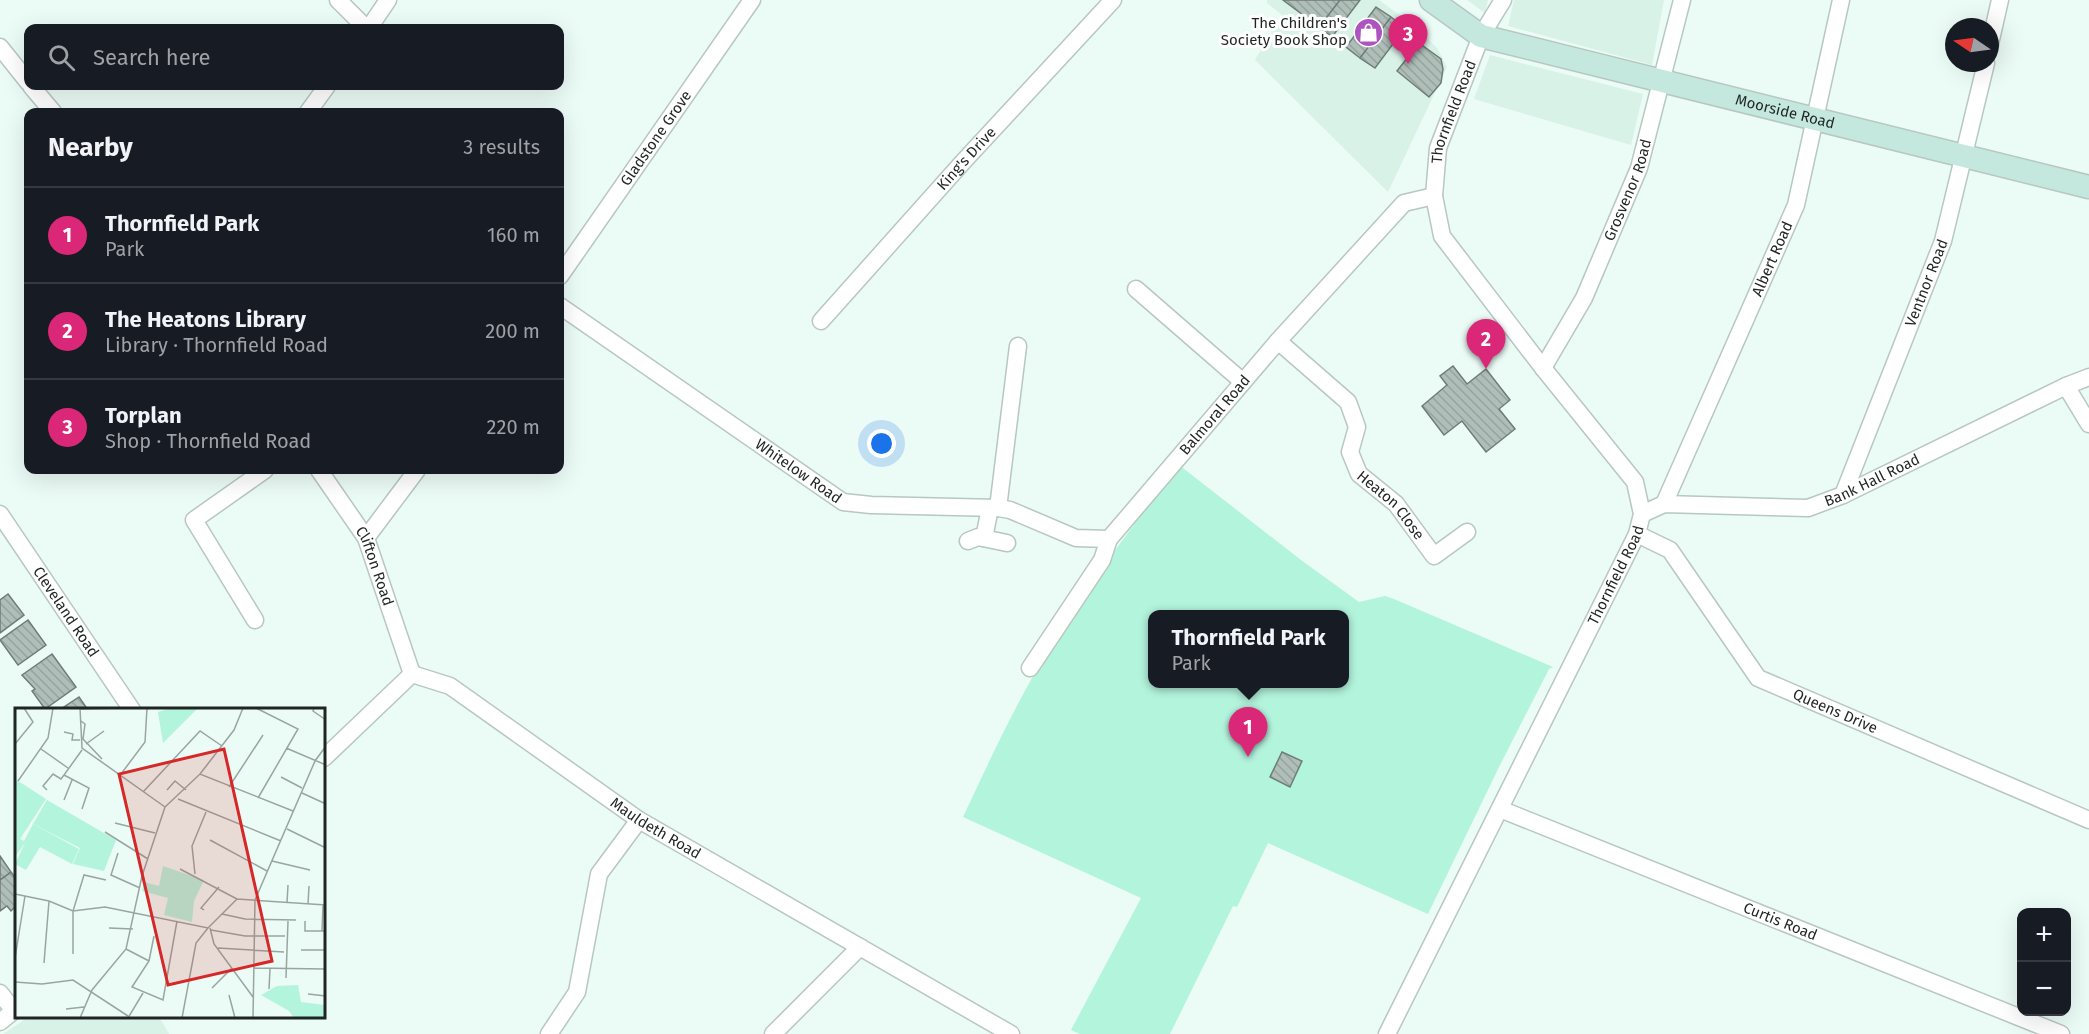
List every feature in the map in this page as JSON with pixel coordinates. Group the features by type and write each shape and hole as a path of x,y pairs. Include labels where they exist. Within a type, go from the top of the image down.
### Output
{"main road":[{"path":"1431,0 1481,36"},
{"name":"Moorside Road","path":"1481,36 2089,188"}],"street":[{"path":"338,0 363,24"},
{"path":"370,24 388,0"},
{"name":"Gladstone Grove","path":"564,270 752,0"},
{"name":"King's Drive","path":"821,321 1113,0"},
{"name":"Thornfield Road","path":"1387,1034 1637,534 1642,514 1635,482 1543,368 1442,236 1434,196 1438,148 1481,36 1503,0"},
{"name":"Grosvenor Road","path":"1543,368 1584,298 1639,168 1682,0"},
{"name":"Albert Road","path":"1664,504 1796,205 1841,0"},
{"path":"1996,18 2000,0"},
{"path":"0,48 24,77"},
{"name":"Ventnor Road","path":"1844,495 1943,242 1984,72"},
{"path":"35,90 50,108"},
{"path":"311,108 324,90"},
{"name":"Balmoral Road","path":"1030,668 1102,560 1109,539 1278,341 1404,203 1434,196"},
{"path":"1136,289 1243,382"},
{"name":"Whitelow Road","path":"564,309 843,502 871,506 1010,510 1076,538 1109,539"},
{"name":"Heaton Close","path":"1278,341 1348,402 1357,427 1350,452 1359,474 1396,504 1434,556 1467,532"},
{"path":"984,538 994,508 1018,346"},
{"name":"Bank Hall Road","path":"1642,514 1664,504 1808,508 1844,495 2066,386 2089,377"},
{"path":"2066,386 2089,424"},
{"path":"255,620 194,520 259,474"},
{"name":"Clifton Road","path":"322,474 366,538 412,674"},
{"path":"366,538 414,474"},
{"name":"Cleveland Road","path":"0,514 131,708"},
{"name":"Queens Drive","path":"1637,534 1670,550 1758,678 2089,820"},
{"path":"968,541 978,537 1007,543"},
{"path":"326,756 412,674"},
{"name":"Mauldeth Road","path":"412,674 450,686 639,820 1011,1034"},
{"name":"Curtis Road","path":"1500,809 2061,1034"},
{"path":"549,1034 577,992 599,874 639,820"},
{"path":"773,1034 860,947"},
{"path":"0,993 15,1010 0,1022"}],"shaded area":[{"path":"1267,0 1379,0 1416,27 1437,48 1447,67 1388,192 1255,60 1282,15 1267,3"},
{"path":"1467,0 1488,0 1485,13"},
{"path":"1514,0 1664,0 1652,65 1508,26"},
{"path":"1490,55 1643,94 1631,145 1474,99"},
{"path":"26,1019 161,1019 169,1034 3,1034"}],"green space":[{"path":"1179,465 1359,602 1385,596 1394,599 1553,667 1549,669 1499,767 1428,914 1268,843 1237,907 1233,906 1170,1034 1080,1034 1071,1030 1141,898 963,817 1010,718 1031,680 1090,586"}],"building":[{"path":"1283,0 1340,0 1319,27"},
{"path":"1340,0 1360,0 1332,37 1319,27"},
{"name":"The Children's Society Book Shop","path":"1376,7 1391,17 1360,58 1346,47"},
{"path":"1391,17 1405,28 1375,68 1360,58"},
{"path":"1419,43 1441,59 1443,69 1441,83 1429,97 1397,71"},
{"path":"1453,366 1467,384 1486,369 1510,400 1499,409 1515,429 1486,452 1462,421 1444,435 1422,406 1447,385 1440,376"},
{"path":"8,594 24,615 0,633 0,600"},
{"path":"28,620 46,645 18,665 0,640"},
{"path":"52,654 76,687 44,708 32,691 35,689 22,675"},
{"path":"79,697 87,708 65,708"},
{"path":"1282,752 1302,761 1290,787 1270,777"},
{"path":"0,856 11,872 0,880"},
{"path":"11,872 15,878 15,907 11,911 7,906 0,911 0,880"}],"place":[{"name":"The Children's Society Book Shop","path":"1368,32"},
{"name":"Torplan","path":"1408,64"},
{"name":"The Heatons Library","path":"1486,369"},
{"name":"Thornfield Park","path":"1248,757"}]}
